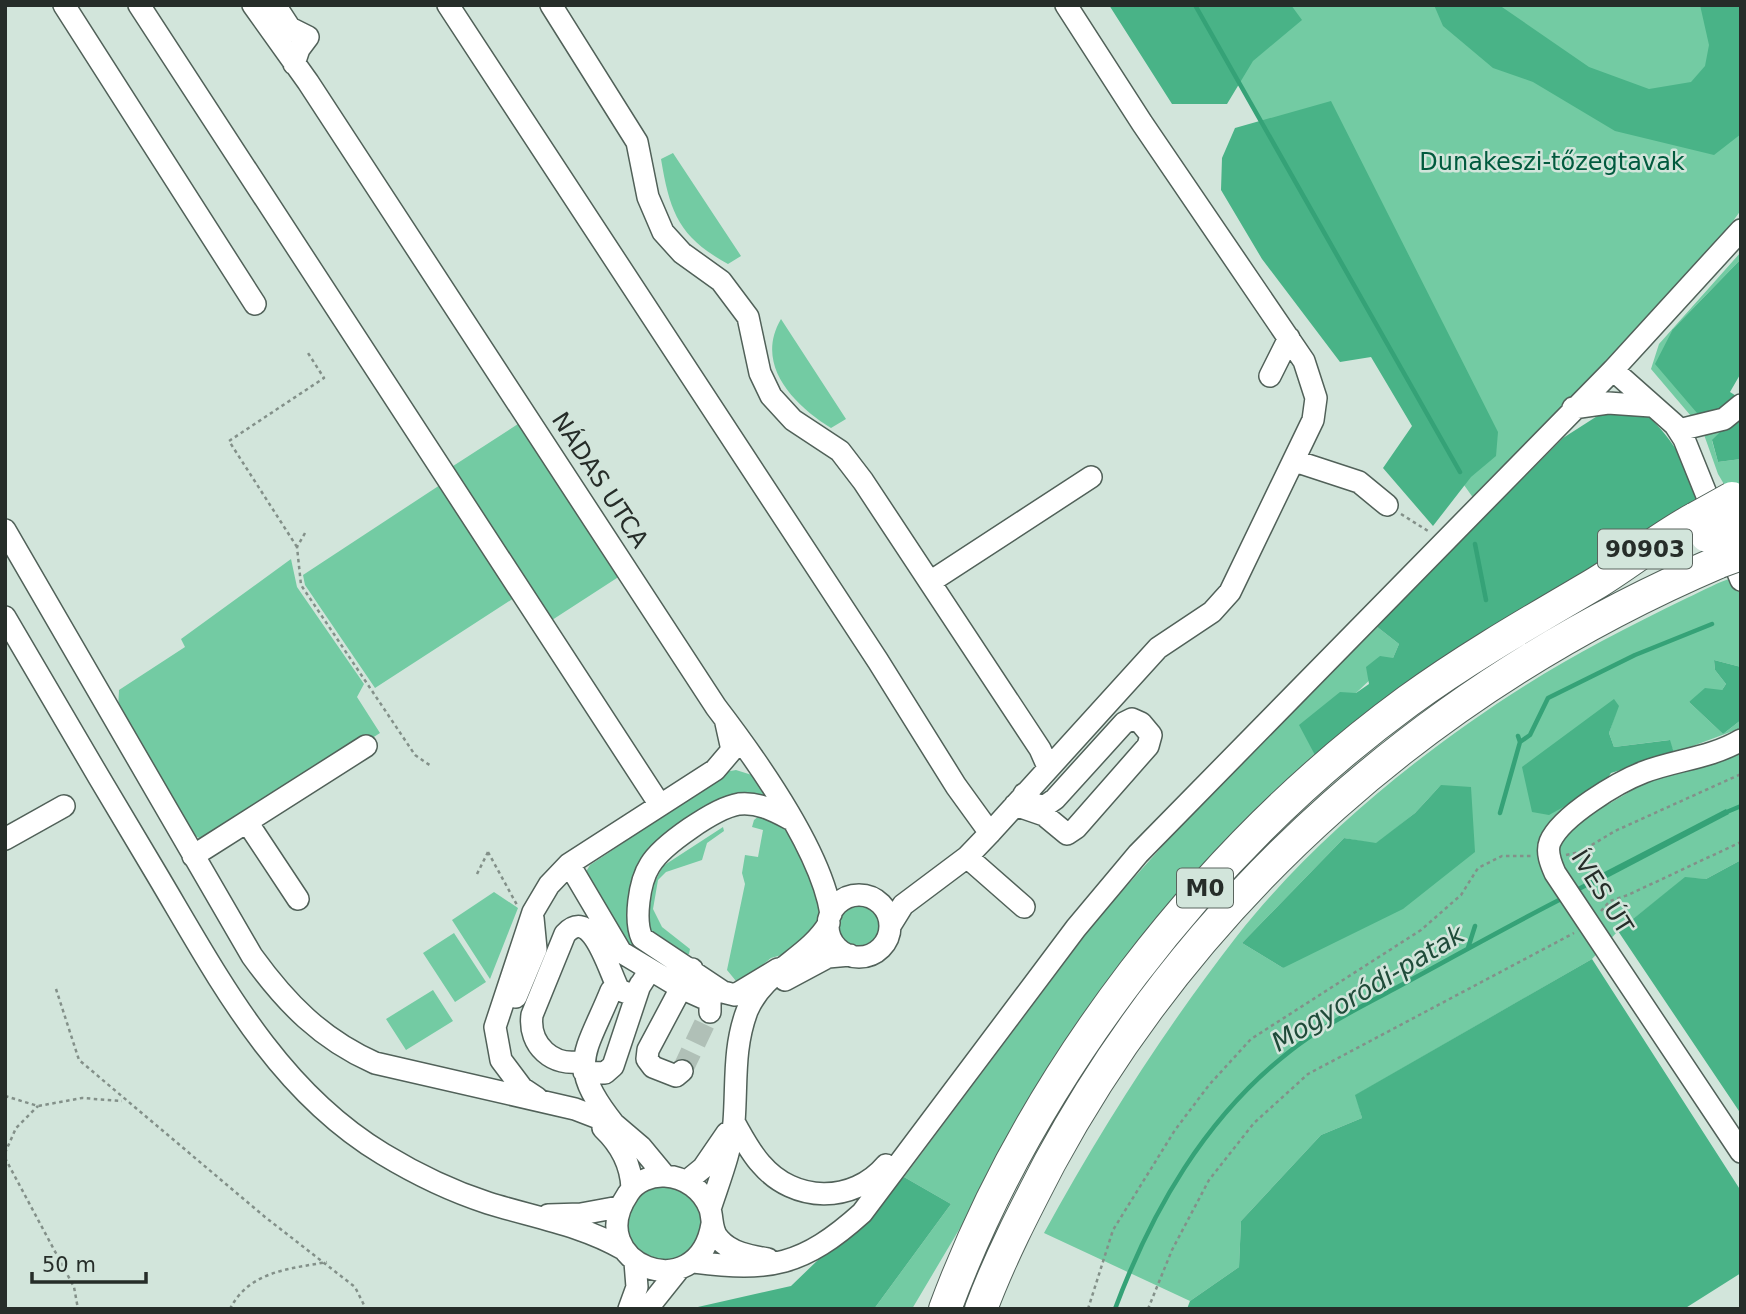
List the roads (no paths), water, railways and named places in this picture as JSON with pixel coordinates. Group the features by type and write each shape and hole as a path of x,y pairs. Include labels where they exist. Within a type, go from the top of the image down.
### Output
{"highway":[{"name":"M0","path":"981,1309 1019,1221 1098,1080 1174,973 1280,854 1352,788 1480,690 1559,641 1650,593 1721,550 1738,504"},
{"name":"M0","path":"945,1309 979,1229 1033,1123 1070,1063 1143,959 1217,874 1327,766 1406,702 1482,649 1595,583 1721,550"}],"street":[{"path":"139,5 660,805"},
{"path":"253,5 294,64"},
{"path":"275,5 290,27 308,37 299,49 294,64"},
{"path":"448,5 878,661 956,786 990,833"},
{"path":"743,1028 781,982 828,957 854,960 880,949 894,930 902,905 967,857 1157,648 1212,612 1230,592 1310,430 1316,398 1304,361 1142,123 1066,5"},
{"path":"70,7 256,304"},
{"path":"556,7 637,142 648,197 663,232 682,254 721,281 748,317 761,373 771,396 793,420 839,451 930,582 1040,749 1048,767"},
{"name":"NÁDAS UTCA","path":"294,64 725,719 749,749 792,820 828,897 830,919"},
{"path":"5,617 230,996 291,1079 316,1104 381,1153 431,1181 486,1202 601,1236 656,1271 686,1266 744,1268 787,1262 820,1247 862,1213 1076,928 1138,854 1613,370 1741,230"},
{"path":"1270,376 1289,338"},
{"path":"1613,370 1679,430 1721,550"},
{"path":"1573,408 1608,403 1651,405"},
{"path":"1679,430 1724,419 1741,405"},
{"path":"1295,461 1359,482 1387,505"},
{"path":"930,582 1091,477"},
{"path":"5,530 252,956 297,1013 345,1050 375,1063 575,1109 614,1124"},
{"path":"541,1101 522,1088 501,1060 495,1027 525,909 569,864 715,770 732,750 725,719"},
{"path":"1132,719 1141,723 1151,736 1148,746 1076,828 1067,834 1020,799 1045,806 1055,799 1124,723 1132,719"},
{"name":"ÍVES ÚT","path":"1741,740 1699,757 1643,772 1601,795 1565,822 1549,843 1552,865 1585,919 1741,1152"},
{"path":"193,856 366,746"},
{"path":"715,770 741,764 750,767 767,782"},
{"path":"792,820 770,808 737,804 712,815 660,853 648,867 636,926 642,938 723,992 735,995 810,948 820,939 839,903 849,897 864,896 874,899 886,910 894,930"},
{"path":"5,839 64,806"},
{"path":"247,822 298,899"},
{"path":"874,899 967,857"},
{"path":"967,857 1024,907"},
{"path":"569,864 637,982 613,1066 606,1073 553,1058 538,1046 530,1029 532,1015 565,934 571,927 581,925 587,928 603,953 637,982"},
{"path":"830,919 833,941 854,960"},
{"path":"682,1071 676,1076 666,1074 647,1059 648,1049 692,969"},
{"path":"647,1309 703,1251 734,1122 736,1051 748,1010 759,990 778,969"},
{"path":"665,1175 641,1147 614,1124 593,1098 583,1067 611,991 637,982 681,988 710,1001 710,1012"},
{"path":"592,1117 614,1138 631,1168 632,1188"},
{"path":"734,1122 761,1165 781,1181 815,1195 832,1195 856,1190 878,1174 912,1133 932,1119"},
{"path":"687,1181 703,1168 734,1122"},
{"path":"629,1309 637,1287 629,1256 616,1228 619,1207 632,1188 647,1178 665,1175 687,1181 701,1193 717,1238 744,1255 787,1262"},
{"path":"532,1215 581,1214 619,1207"}],"waterway":[{"path":"1195,5 1460,472"},
{"path":"1475,544 1486,600"},
{"path":"1520,742 1530,735 1548,698 1635,655 1712,624"},
{"path":"1500,813 1520,742 1518,736"},
{"name":"Mogyoródi-patak","path":"1722,814 1741,806"},
{"name":"Mogyoródi-patak","path":"1573,892 1590,883"},
{"name":"Mogyoródi-patak","path":"1115,1309 1146,1236 1184,1168 1207,1136 1259,1078 1289,1052 1327,1026 1563,898"},
{"path":"1468,948 1475,926"}],"tunnel":[{"path":"682,1071 710,1012"}],"park label":[{"name":"Dunakeszi-tőzegtavak","path":"1552,162"}]}
